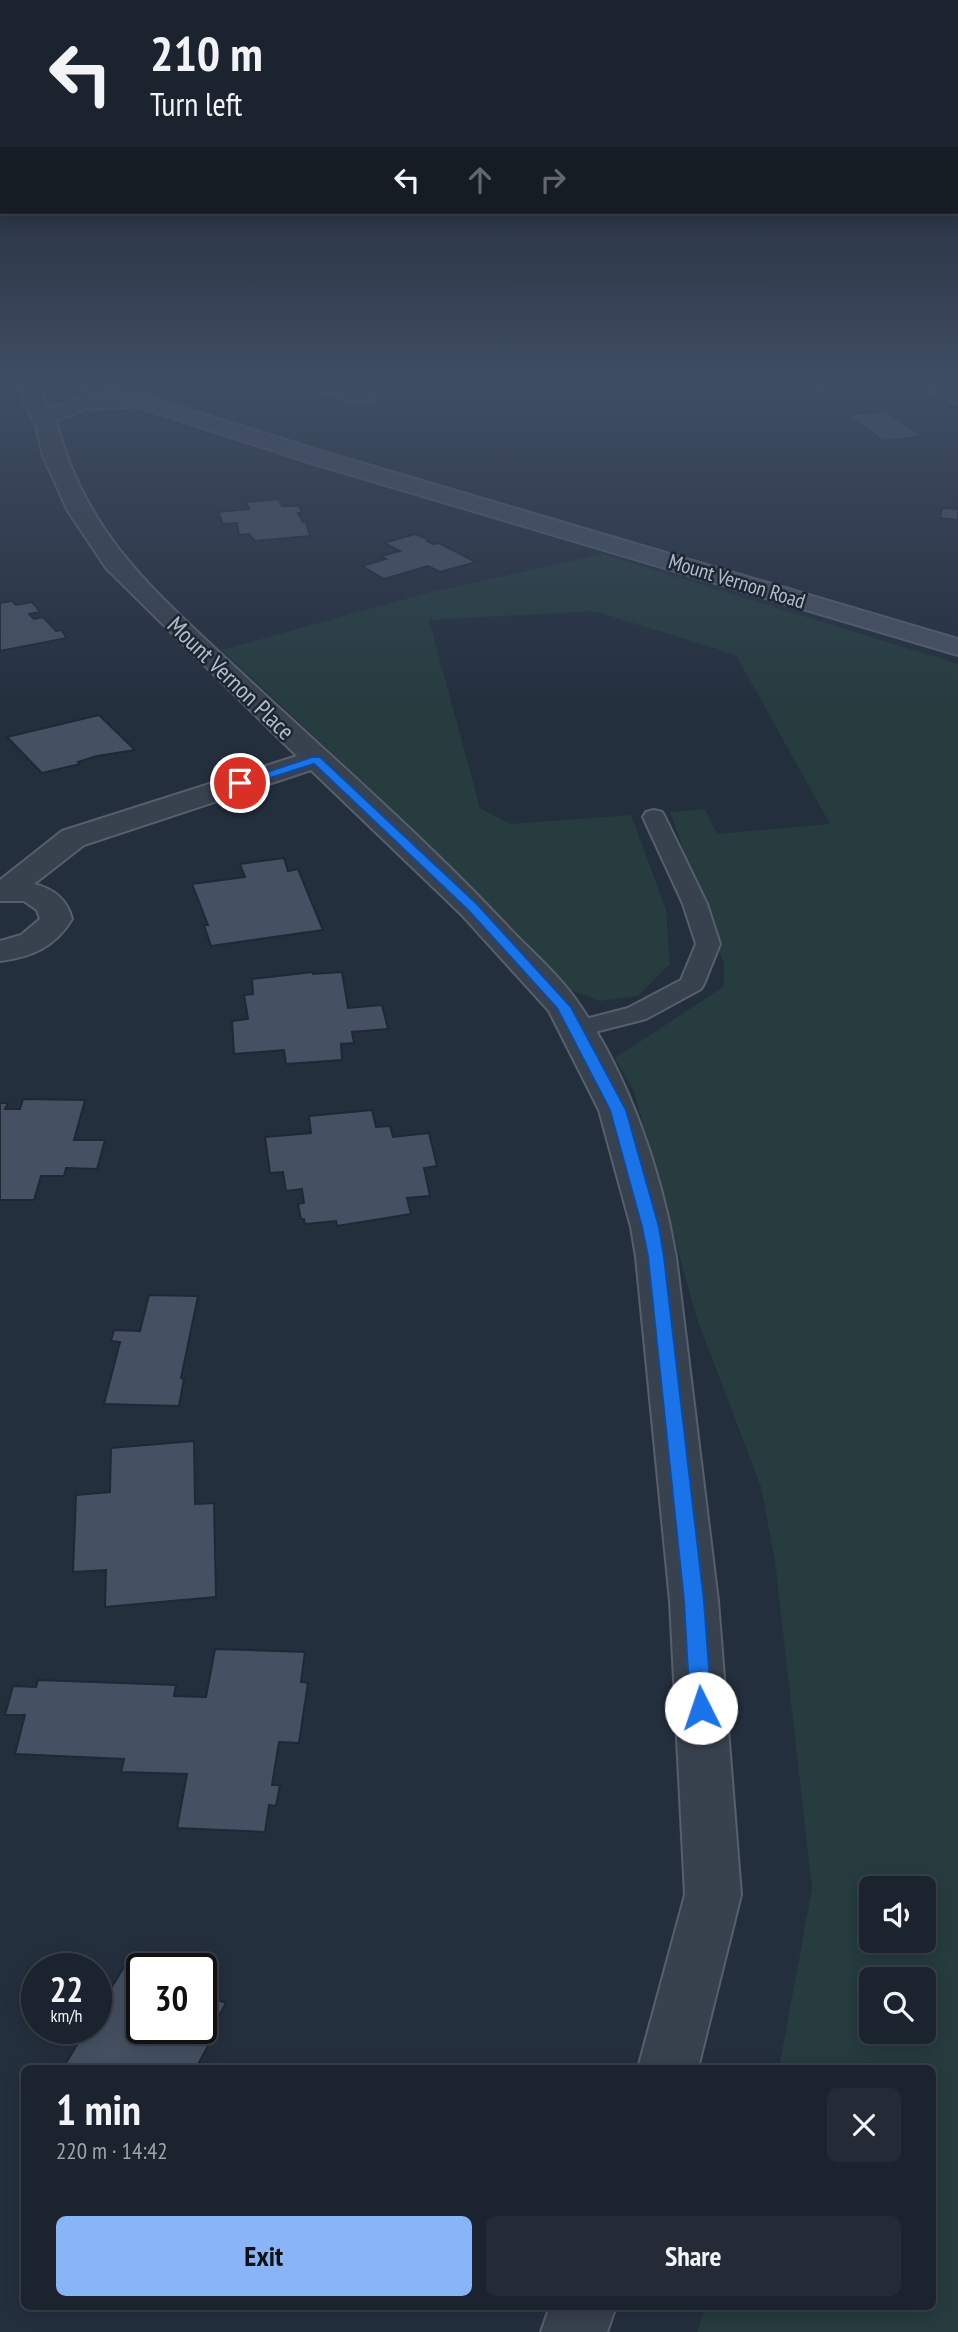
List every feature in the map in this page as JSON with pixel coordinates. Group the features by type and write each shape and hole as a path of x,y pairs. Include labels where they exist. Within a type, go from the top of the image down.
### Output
{"main road":[{"name":"Mount Vernon Road","path":"427,489 958,647"}],"street":[{"name":"Mount Vernon Place","path":"69,489 79,510 116,564 472,907 564,1007 618,1110 651,1227 694,1601 713,1895 669,2065"},
{"path":"4,890 73,838 316,759"},
{"path":"0,951 25,946 41,938 56,919 50,902 24,892 4,890"},
{"path":"574,2332 582,2310"}],"lane":[{"path":"575,1029 637,1014 692,984 708,944 695,904 653,817"}],"green space":[{"path":"603,554 958,664 958,2332 697,2332 704,2310 936,2310 936,2065 780,2065 812,1889 775,1561 761,1487 696,1316 634,1091 615,1058 723,987 724,964 670,812 705,809 717,834 830,824 736,655 594,611 429,620 480,808 510,824 631,815 666,910 670,964 638,996 600,1001 570,990 430,845 222,650 423,594"}],"building":[{"path":"279,499 282,506 299,506 302,513 298,513 303,522 306,522 310,536 255,541 249,534 239,535 237,523 223,524 218,512 249,509 246,502"},
{"path":"942,508 958,509 958,520 940,518"},
{"path":"415,534 476,562 440,572 428,566 384,579 362,566 386,559 380,556 400,551 384,543"},
{"path":"12,601 16,605 32,602 40,612 29,614 34,619 43,617 67,638 0,651 0,603"},
{"path":"99,715 135,750 97,756 78,762 80,764 42,773 7,737"},
{"path":"284,858 288,871 298,869 323,930 211,946 204,925 208,925 192,884 245,877 240,864"},
{"path":"313,972 342,972 348,1008 382,1005 388,1029 352,1032 354,1043 341,1044 342,1060 286,1064 284,1050 234,1054 232,1021 248,1019 244,995 253,994 252,979"},
{"path":"23,1099 85,1100 74,1140 105,1140 97,1169 66,1168 64,1176 41,1176 34,1200 0,1200 0,1103 8,1103 5,1109 20,1109"},
{"path":"372,1110 376,1127 390,1126 393,1137 429,1133 437,1166 424,1168 430,1196 407,1198 411,1214 337,1226 336,1221 305,1224 304,1219 301,1219 298,1204 304,1203 302,1189 286,1191 283,1172 270,1173 265,1137 311,1133 309,1116"},
{"path":"149,1295 198,1296 181,1378 184,1379 179,1406 104,1404 120,1342 111,1341 114,1330 140,1331"},
{"path":"194,1441 195,1504 214,1503 216,1597 105,1607 106,1570 73,1572 76,1495 110,1492 111,1448"},
{"path":"215,1649 305,1652 301,1682 308,1683 299,1743 279,1742 272,1785 280,1785 276,1806 269,1805 265,1832 177,1828 187,1774 121,1772 124,1759 15,1754 25,1715 5,1715 13,1686 36,1687 38,1680 176,1685 174,1696 206,1697"},
{"path":"126,1964 126,2044 209,2044 198,2065 65,2065 77,2044 112,2044 112,1987"},
{"path":"217,1999 226,2003 217,2019"}],"route":[{"path":"240,783 316,759 472,907 564,1007 618,1110 651,1227 656,1257 694,1601 701,1708"}]}
